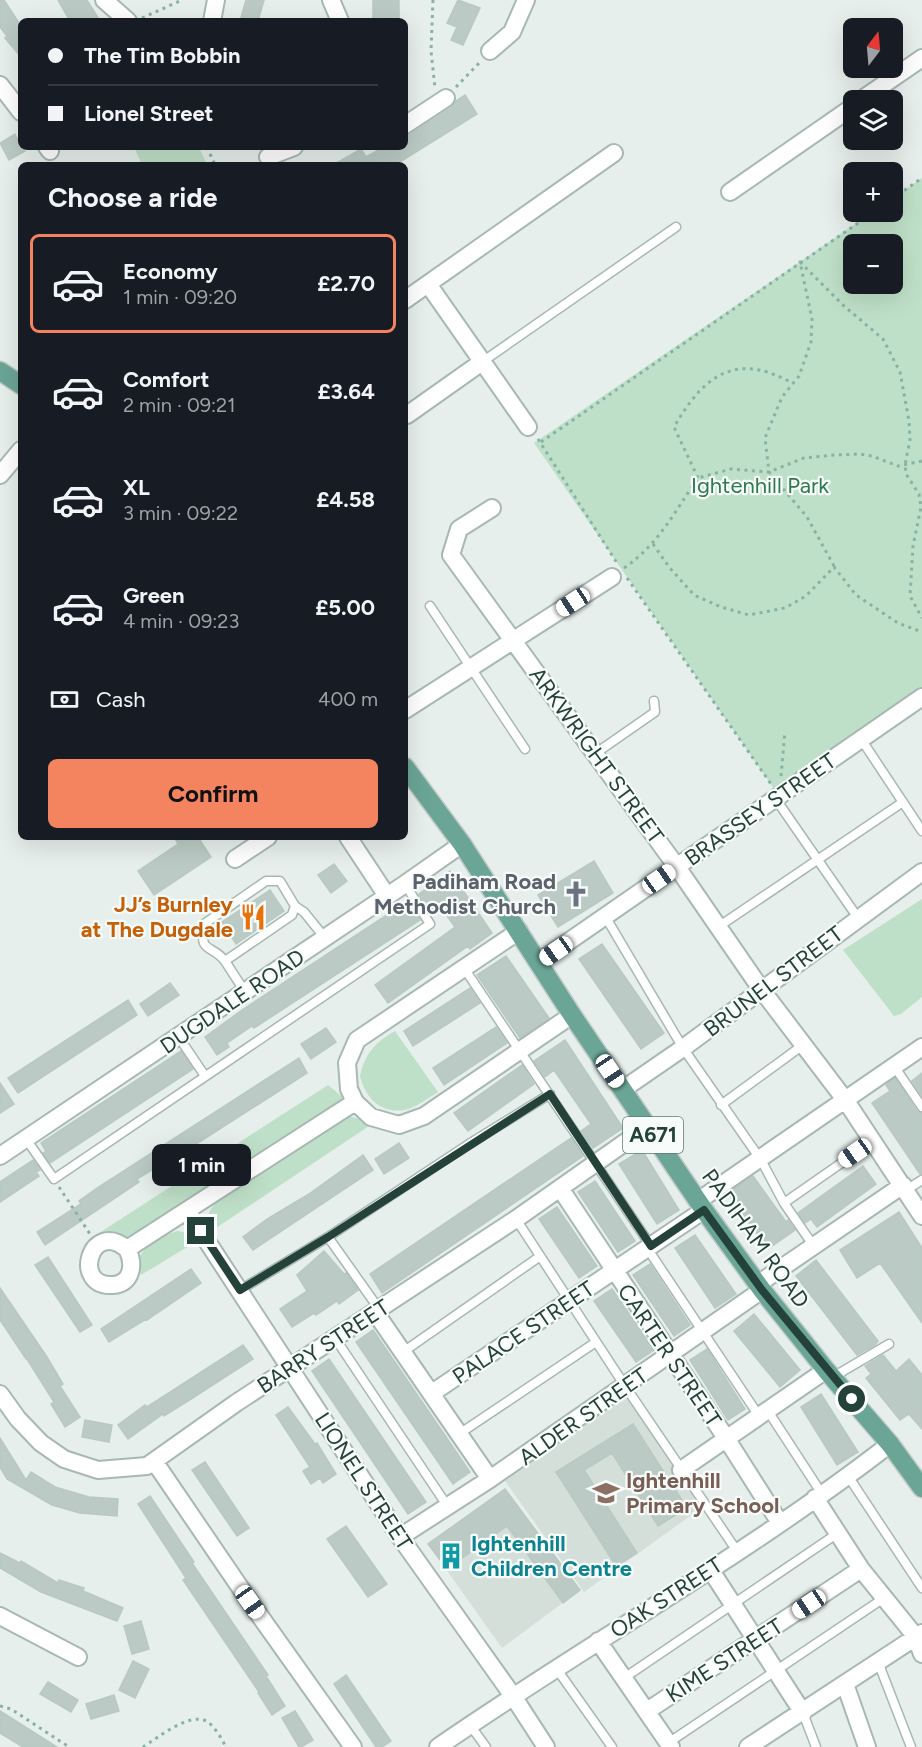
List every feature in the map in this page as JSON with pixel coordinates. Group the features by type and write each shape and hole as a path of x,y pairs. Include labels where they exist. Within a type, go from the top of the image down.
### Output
{"main road":[{"path":"0,372 18,383"},
{"name":"PADIHAM ROAD","path":"408,772 462,844 572,1015 701,1205 760,1287 890,1444 922,1488"}],"street":[{"path":"104,0 125,18"},
{"path":"213,18 216,0"},
{"path":"331,0 339,18"},
{"path":"490,51 512,32 526,0"},
{"path":"876,90 922,58"},
{"path":"0,85 18,108"},
{"path":"408,123 441,101"},
{"path":"730,192 843,114"},
{"path":"268,156 285,150"},
{"path":"408,298 614,153"},
{"path":"428,284 528,427"},
{"path":"408,413 482,362"},
{"path":"0,475 18,454"},
{"name":"ARKWRIGHT STREET","path":"492,508 459,529 452,555 677,867 761,990 846,1101 922,1216"},
{"path":"408,708 617,573"},
{"name":"BRASSEY STREET","path":"539,962 922,697"},
{"path":"235,860 264,840"},
{"path":"350,840 387,896"},
{"name":"DUGDALE ROAD","path":"0,1156 462,844"},
{"name":"BRUNEL STREET","path":"622,1090 683,1048 922,872"},
{"path":"519,931 357,1040 347,1063 349,1089 355,1102 371,1117 399,1125 424,1116 572,1015"},
{"name":"PALACE STREET","path":"432,1393 649,1247 760,1160 922,1047"},
{"path":"127,1249 188,1212 355,1102"},
{"name":"BARRY STREET","path":"0,1394 18,1419 41,1443 64,1460 98,1470 147,1466 291,1367 516,1220 647,1127"},
{"name":"ALDER STREET","path":"400,1537 490,1479 670,1355 813,1245 904,1187"},
{"name":"CARTER STREET","path":"560,1188 780,1523"},
{"name":"LIONEL STREET","path":"188,1212 400,1537 513,1696 546,1747"},
{"path":"104,1242 112,1242 121,1244 127,1249 132,1257 132,1266 127,1278 116,1285 105,1285 96,1281 89,1272 88,1261 90,1254 97,1246 104,1242"},
{"path":"377,1310 490,1479"},
{"path":"681,1470 763,1413 829,1373"},
{"name":"OAK STREET","path":"438,1747 780,1523 890,1444"},
{"path":"154,1461 353,1747"},
{"path":"818,1496 861,1569 884,1598 919,1635 922,1654"},
{"path":"710,1569 804,1713"},
{"name":"KIME STREET","path":"647,1712 861,1569"},
{"path":"0,1616 78,1657"},
{"path":"748,1747 772,1741 804,1713 919,1635"},
{"path":"598,1641 670,1745"},
{"path":"845,1684 867,1747"}],"lane":[{"path":"482,362 676,227"},
{"path":"430,606 525,749"},
{"path":"596,753 655,712 654,701"},
{"path":"861,739 922,831"},
{"path":"777,797 858,918"},
{"path":"718,927 903,802"},
{"path":"245,992 223,958 206,947 201,939 204,924 266,880 280,881 296,906 304,912 325,938"},
{"path":"26,1139 54,1179 430,924 405,884"},
{"path":"225,961 292,915 296,906"},
{"path":"605,916 683,1048 760,1160 784,1203 813,1245"},
{"path":"464,968 550,1094 704,1331 763,1413 818,1496"},
{"path":"178,1036 205,1076"},
{"path":"721,1105 804,1045"},
{"path":"894,1066 922,1107"},
{"path":"240,1290 328,1237 550,1094"},
{"path":"784,1203 873,1141"},
{"path":"904,1187 922,1180"},
{"path":"516,1220 737,1551"},
{"path":"328,1237 377,1310"},
{"path":"403,1352 539,1257"},
{"path":"335,1338 448,1507"},
{"path":"459,1434 596,1342"},
{"path":"829,1373 889,1344"},
{"path":"848,1476 922,1588"},
{"path":"624,1678 838,1533"},
{"path":"670,1745 884,1598"},
{"path":"878,1662 911,1747"},
{"path":"556,1668 612,1747"},
{"path":"804,1713 816,1747"},
{"path":"470,1725 486,1747"}],"path":[{"path":"141,18 182,0"},
{"path":"433,0 431,51 441,101"},
{"path":"441,101 490,51"},
{"path":"903,191 922,178"},
{"path":"777,797 617,573 541,442 859,222"},
{"path":"800,262 812,320 811,342 799,376 782,398 765,438 769,472 807,517 834,567 856,595 898,623 922,632"},
{"path":"800,262 844,306 883,339 900,372 910,440 904,465 906,474 919,494 921,507 914,546 910,596 922,618"},
{"path":"698,478 674,427 704,384 731,369 765,371 794,383"},
{"path":"617,573 638,558 660,536 698,478 731,469 769,472 804,458 835,455 872,456 898,466 922,461"},
{"path":"653,544 669,567 694,594 722,607 749,615 785,608 806,596 834,567"},
{"path":"777,797 785,731"},
{"path":"55,1181 97,1246"},
{"path":"0,1706 11,1709 69,1747"},
{"path":"143,1747 187,1720 198,1719 205,1720 213,1726 226,1747"}],"shaded area":[{"name":"Ightenhill Primary School","path":"634,1391 707,1504 584,1592 505,1481"},
{"path":"505,1489 580,1590 502,1648 428,1544"}],"green space":[{"path":"135,150 200,150 206,162 141,162"},
{"name":"Ightenhill Park","path":"922,178 922,697 779,796 534,443 858,222 903,222 903,191"},
{"path":"922,899 922,997 901,1014 894,1016 843,950"},
{"path":"395,1031 438,1092 413,1107 395,1111 381,1107 370,1097 360,1076 372,1049"},
{"path":"328,1085 346,1100 133,1237 96,1235"},
{"path":"348,1116 360,1119 369,1126 210,1232 208,1217 215,1204"},
{"path":"177,1231 190,1233 199,1240 141,1275 139,1261 146,1248"}],"building":[{"path":"0,0 4,0 18,21 18,53 5,38 7,36 0,27"},
{"path":"58,0 87,0 98,18 68,18"},
{"path":"246,0 264,0 259,18 241,18"},
{"path":"373,0 399,0 399,18 373,18"},
{"path":"458,0 480,8 463,45 451,40 457,27 447,23"},
{"path":"465,95 477,114 400,162 338,162 359,150 366,157 379,150 408,150 408,134 452,107"},
{"path":"15,134 18,150 25,151 9,160 0,143"},
{"path":"176,840 200,840 211,857 154,895 138,871 178,844"},
{"name":"Padiham Road Methodist Church","path":"594,861 613,893 558,927 538,895"},
{"path":"334,864 347,881 331,893 318,875"},
{"path":"450,871 492,933 470,949 468,946 388,1003 375,985 455,927 440,906 430,913 419,894"},
{"name":"JJ’s Burnley at The Dugdale","path":"270,890 284,911 236,944 222,922"},
{"path":"408,901 420,920 254,1028 252,1026 227,1043 229,1047 217,1055 205,1037 242,1010"},
{"path":"602,944 664,1033 641,1049 579,959"},
{"path":"506,956 549,1018 520,1038 477,975"},
{"path":"170,983 179,995 148,1016 140,1004"},
{"path":"470,988 480,1003 413,1046 404,1031"},
{"path":"128,1000 137,1015 18,1093 8,1078"},
{"path":"496,1027 507,1043 444,1085 433,1068"},
{"path":"326,1028 336,1042 311,1059 301,1044"},
{"path":"565,1040 623,1128 593,1148 581,1131 591,1124 554,1070 545,1077 534,1061"},
{"path":"181,1051 193,1069 50,1163 43,1153 46,1151 41,1143"},
{"path":"299,1058 307,1073 187,1150 137,1179 139,1182 45,1245 37,1232 81,1204 79,1201"},
{"path":"522,1065 534,1084 468,1131 454,1113"},
{"path":"922,1073 922,1096 912,1081"},
{"path":"895,1078 917,1111 922,1113 922,1174 872,1103 890,1091 886,1085"},
{"path":"0,1083 14,1104 0,1113"},
{"path":"571,1138 583,1156 382,1293 370,1274"},
{"path":"399,1143 409,1158 384,1174 375,1159"},
{"path":"642,1150 679,1210 657,1224 619,1164"},
{"path":"363,1155 373,1170 253,1250 243,1237"},
{"path":"33,1160 40,1170 36,1172 39,1176 0,1202 0,1182"},
{"path":"863,1166 876,1184 817,1227 811,1219 805,1223 798,1213"},
{"path":"753,1176 786,1222 788,1220 795,1230 768,1249 728,1193"},
{"path":"595,1181 635,1241 618,1252 578,1192"},
{"path":"557,1207 597,1266 579,1278 539,1219"},
{"path":"899,1212 922,1248 922,1323 880,1263 857,1278 840,1250"},
{"path":"695,1235 736,1294 715,1308 675,1248"},
{"path":"324,1251 344,1274 346,1273 358,1290 339,1304 337,1301 292,1327 280,1309 307,1291 297,1275"},
{"path":"48,1257 92,1325 80,1332 35,1265"},
{"path":"816,1260 878,1341 857,1355 796,1276"},
{"path":"650,1264 690,1325 674,1336 633,1275"},
{"path":"191,1269 201,1283 147,1320 109,1342 101,1329"},
{"path":"0,1288 47,1357 63,1384 60,1386 80,1417 65,1427 51,1404 54,1402 0,1320"},
{"path":"612,1289 654,1350 636,1362 594,1301"},
{"path":"754,1314 800,1370 780,1387 734,1331"},
{"path":"373,1330 470,1472 453,1484 356,1342"},
{"path":"243,1345 253,1359 164,1416 163,1414 128,1439 118,1425 145,1405 147,1407"},
{"path":"707,1349 745,1409 728,1420 690,1360"},
{"path":"883,1355 896,1371 909,1359 922,1375 922,1429 909,1414 900,1420 866,1378 871,1374 865,1366"},
{"path":"329,1359 426,1502 408,1514 312,1371"},
{"path":"821,1394 858,1452 837,1465 801,1407"},
{"path":"288,1407 315,1444 317,1443 336,1474 323,1483 320,1478 311,1484 303,1471 310,1467 276,1415"},
{"path":"85,1420 112,1425 109,1442 82,1437"},
{"path":"633,1424 687,1508 658,1526 612,1453 584,1470 637,1553 616,1566 556,1472"},
{"path":"0,1438 26,1480 31,1472 55,1487 89,1497 118,1499 117,1516 80,1513 52,1505 7,1479 0,1467"},
{"path":"205,1462 249,1528 237,1536 192,1470"},
{"name":"Ightenhill Children Centre","path":"505,1489 580,1590 563,1603 507,1526 447,1569 428,1544"},
{"path":"150,1496 194,1562 192,1563 268,1675 266,1676 285,1706 272,1715 259,1692 183,1580 186,1578 138,1504"},
{"path":"346,1526 387,1584 368,1597 327,1539"},
{"path":"0,1553 20,1563 21,1561 58,1583 59,1580 84,1588 83,1591 123,1608 117,1621 41,1592 0,1568"},
{"path":"141,1621 149,1649 132,1654 124,1626"},
{"path":"133,1661 149,1669 135,1698 119,1690"},
{"path":"346,1675 391,1741 382,1747 376,1747 334,1684"},
{"path":"48,1682 78,1700 71,1712 40,1694"},
{"path":"114,1695 119,1711 91,1719 86,1704"},
{"path":"0,1711 57,1747 23,1747 0,1733"},
{"path":"295,1711 313,1740 301,1747 282,1718"}],"place":[{"name":"Padiham Road Methodist Church","path":"576,894"},
{"name":"JJ’s Burnley at The Dugdale","path":"253,917"},
{"name":"Ightenhill Primary School","path":"606,1493"},
{"name":"Ightenhill Children Centre","path":"451,1556"}],"route":[{"path":"201,1231 240,1290 328,1237 550,1094 651,1246 704,1210 762,1290 852,1399"}]}
